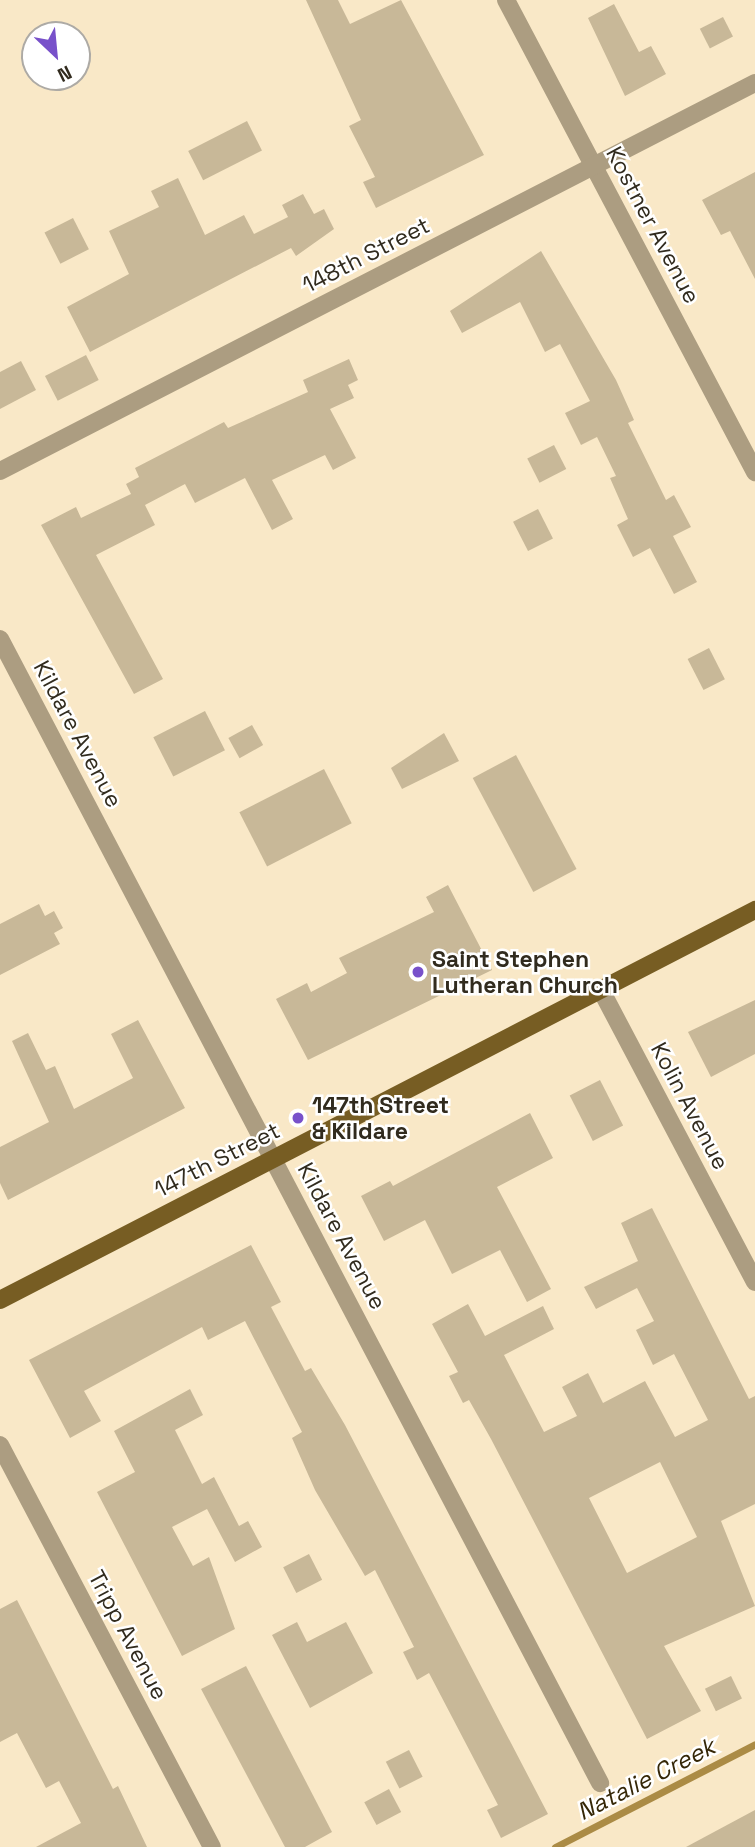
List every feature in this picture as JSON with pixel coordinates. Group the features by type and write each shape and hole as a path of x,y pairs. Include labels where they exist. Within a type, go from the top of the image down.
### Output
{"main road":[{"name":"147th Street","path":"0,1300 755,911"}],"street":[{"name":"Kostner Avenue","path":"506,0 755,472"},
{"name":"148th Street","path":"0,471 755,83"},
{"name":"Kildare Avenue","path":"0,639 600,1783"},
{"name":"Kolin Avenue","path":"601,990 755,1282"},
{"name":"Tripp Avenue","path":"0,1445 212,1847"}],"building":[{"path":"306,0 338,0 350,24 401,0 484,155 376,208 363,182 375,177 349,126 361,120"},
{"path":"614,4 639,52 651,46 666,74 625,96 588,18"},
{"path":"723,17 733,37 710,48 700,29"},
{"path":"247,121 262,150 203,180 188,151"},
{"path":"755,172 755,279 730,231 721,235 702,200"},
{"path":"178,178 205,235 244,215 254,234 288,217 282,205 303,194 314,214 324,209 334,229 296,256 291,248 90,352 67,307 129,274 109,231 159,207 151,191"},
{"path":"73,218 89,249 60,264 44,233"},
{"path":"541,251 616,380 634,420 628,423 666,500 674,495 691,527 673,536 697,582 674,594 650,548 633,557 617,525 628,519 610,478 616,476 597,437 581,445 565,413 590,401 560,344 545,352 520,302 462,333 450,311"},
{"path":"86,355 99,380 58,401 45,376"},
{"path":"349,359 358,380 348,385 354,398 330,409 356,458 333,470 325,455 272,480 293,519 272,530 245,478 195,503 185,484 145,505 155,525 96,555 163,679 134,694 41,525 76,507 81,518 131,494 126,484 139,477 135,468 224,422 228,428 308,392 303,380"},
{"path":"21,361 36,390 0,409 0,372"},
{"path":"554,445 566,469 540,483 527,459"},
{"path":"538,509 553,538 528,551 513,522"},
{"path":"709,648 725,679 704,690 688,659"},
{"path":"205,711 225,750 173,777 153,737"},
{"path":"252,725 263,745 240,758 228,738"},
{"path":"444,733 459,761 402,789 391,768"},
{"path":"516,755 577,869 533,892 473,778"},
{"path":"324,769 352,823 267,866 239,812"},
{"name":"Saint Stephen Lutheran Church","path":"448,885 492,970 308,1060 276,999 307,983 311,992 347,973 339,958 434,912 426,897"},
{"path":"39,904 45,916 54,911 63,928 54,933 60,944 0,975 0,924"},
{"path":"755,1000 755,1054 711,1077 688,1032"},
{"path":"138,1020 185,1108 8,1200 0,1183 0,1147 49,1122 12,1041 28,1033 46,1070 55,1066 74,1109 133,1078 111,1034"},
{"path":"600,1080 623,1125 593,1141 570,1095"},
{"path":"530,1113 553,1158 497,1187 551,1289 527,1302 500,1250 452,1274 425,1220 384,1241 361,1196 390,1181 393,1186"},
{"path":"652,1208 749,1399 755,1396 755,1504 721,1521 755,1606 664,1646 701,1711 647,1739 491,1439 469,1400 463,1403 449,1376 458,1372 432,1324 468,1304 485,1336 543,1306 554,1329 504,1355 544,1432 577,1416 562,1387 588,1373 603,1403 645,1381 675,1437 708,1420 674,1354 653,1365 636,1330 654,1321 637,1288 596,1309 584,1287 638,1261 621,1223","holes":["660,1462 697,1537 627,1573 589,1498"]},
{"path":"251,1245 281,1302 271,1307 305,1371 311,1368 345,1425 548,1814 501,1838 487,1810 498,1805 429,1673 417,1680 403,1652 414,1647 375,1570 365,1576 315,1490 292,1438 302,1432 245,1321 208,1340 202,1327 84,1391 101,1421 70,1438 29,1360"},
{"path":"190,1389 203,1415 175,1430 202,1484 214,1477 239,1526 248,1521 262,1547 235,1562 207,1509 172,1527 193,1566 209,1557 235,1629 182,1656 97,1492 135,1472 114,1431"},
{"path":"309,1554 322,1580 296,1593 283,1567"},
{"path":"17,1600 113,1789 118,1786 147,1847 36,1847 81,1823 59,1781 46,1788 17,1733 0,1742 0,1609"},
{"path":"297,1622 307,1642 346,1622 373,1673 310,1708 272,1635"},
{"path":"246,1666 332,1832 305,1847 285,1847 201,1689"},
{"path":"731,1676 742,1698 716,1711 705,1689"},
{"path":"409,1750 423,1777 399,1789 386,1762"},
{"path":"389,1789 401,1812 376,1825 364,1802"},
{"path":"755,1810 755,1847 686,1847"}],"waterway":[{"name":"Natalie Creek","path":"555,1847 755,1744"}],"place":[{"name":"Saint Stephen Lutheran Church","path":"418,972"},
{"name":"147th Street & Kildare","path":"298,1118"}]}
